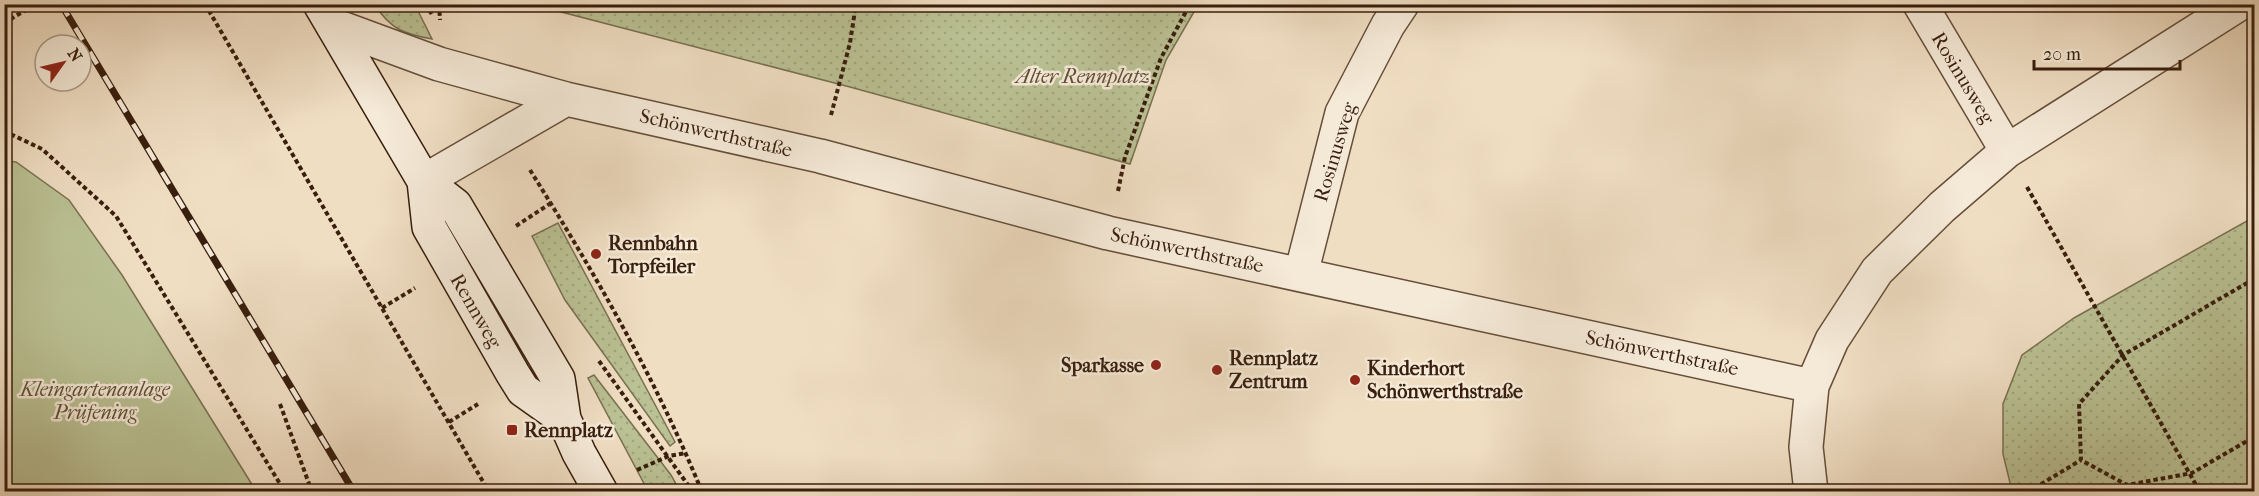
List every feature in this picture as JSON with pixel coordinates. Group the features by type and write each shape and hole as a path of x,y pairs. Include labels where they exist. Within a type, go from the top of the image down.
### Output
{"street":[{"name":"Rosinusweg","path":"1301,274 1342,113 1388,25 1402,4"},
{"name":"Rosinusweg","path":"1920,4 2007,151"},
{"path":"1811,492 1806,447 1812,386 1832,340 1877,271 1942,207 2007,151 2239,4"},
{"name":"Schönwerthstraße","path":"327,15 439,64 566,99 820,156 1108,233 1812,386"},
{"name":"Rennweg","path":"327,15 424,181 455,205 558,379 564,419 579,453 602,492"},
{"path":"424,181 566,99"}],"path":[{"path":"4,22 36,4"},
{"path":"205,4 489,492"},
{"path":"820,156 850,43 856,4"},
{"path":"1108,233 1125,157 1161,58 1190,4"},
{"path":"4,131 42,148 116,216 285,492"},
{"path":"507,134 572,237 623,329 686,453 702,492"},
{"path":"2007,151 2122,355 2192,473 2200,492"},
{"path":"511,217 520,236"},
{"path":"2081,460 2079,404 2122,355 2254,279"},
{"path":"595,356 693,492"},
{"path":"280,404 313,489 312,492"},
{"path":"449,422 478,404"},
{"path":"2081,460 2127,485 2192,473 2254,437"},
{"path":"2028,492 2081,460"}],"green space":[{"path":"375,5 415,5 432,39 399,30"},
{"name":"Alter Rennplatz","path":"544,5 1198,5 1166,60 1130,164 850,87 546,8"},
{"name":"Kleingartenanlage Prüfening","path":"5,161 16,162 69,200 122,275 256,491 5,491"},
{"path":"2254,217 2254,491 2012,491 2003,454 2003,404 2022,355 2074,318"},
{"path":"558,223 675,442 670,446 565,300 532,236"},
{"path":"594,375 671,475 680,491 648,491 588,378"}],"railway":[{"path":"61,4 354,492"}],"place":[{"name":"Rennbahn Torpfeiler","path":"596,254"},
{"name":"Sparkasse","path":"1156,365"},
{"name":"Rennplatz Zentrum","path":"1217,370"},
{"name":"Kinderhort Schönwerthstraße","path":"1355,380"},
{"name":"Rennplatz","path":"512,430"}]}
